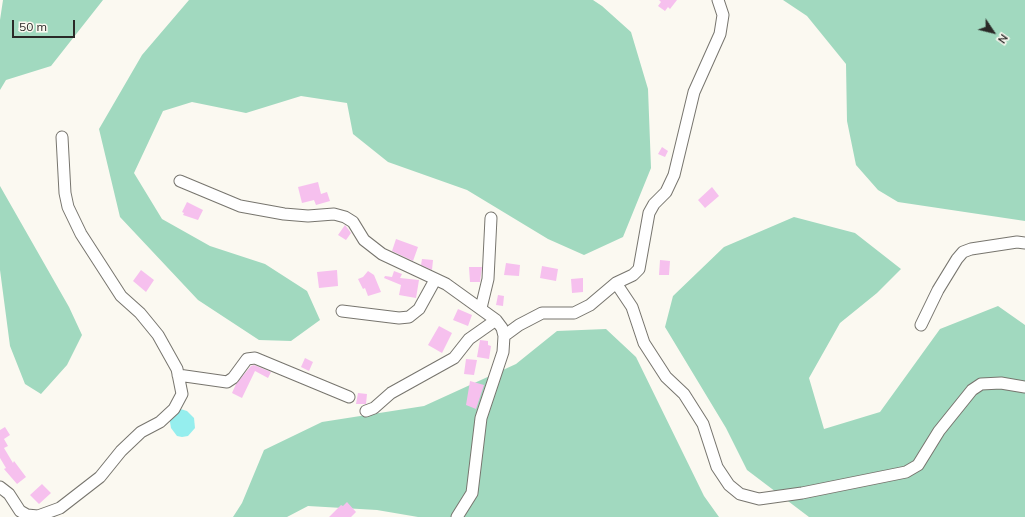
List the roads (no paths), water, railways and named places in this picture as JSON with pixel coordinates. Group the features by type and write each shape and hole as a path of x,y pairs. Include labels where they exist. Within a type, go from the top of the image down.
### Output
{"street":[{"path":"504,336 519,325 542,313 574,313 590,305 616,282 633,275 639,269 649,213 654,204 666,192 674,175 694,92 722,28 723,15 718,0"},
{"path":"0,487 9,494 20,510 28,515 38,516 60,508 100,476 141,432 160,422 174,409 182,394 177,369 158,335 140,313 121,296 81,234 68,207 65,193 62,137"},
{"path":"180,181 240,206 284,214 308,216 334,214 345,217 353,222 364,240 382,254 446,284 496,320 502,328 504,336 503,352 481,418 472,492 457,517"},
{"path":"481,308 488,279 491,218"},
{"path":"921,325 938,290 963,252 971,249 1017,242 1025,243"},
{"path":"342,311 399,318 409,317 419,309 435,280"},
{"path":"616,282 632,307 644,343 666,377 684,394 703,424 717,467 729,485 740,494 760,498 802,493 906,472 918,465 939,431 972,390 981,384 1001,383 1025,387"},
{"path":"366,411 374,408 401,388 454,358 469,339 496,320"},
{"path":"178,375 227,382 233,378 248,359 255,358 349,397"}],"water":[{"path":"177,408 187,411 194,418 195,428 188,436 177,436 171,428 169,416"}]}
